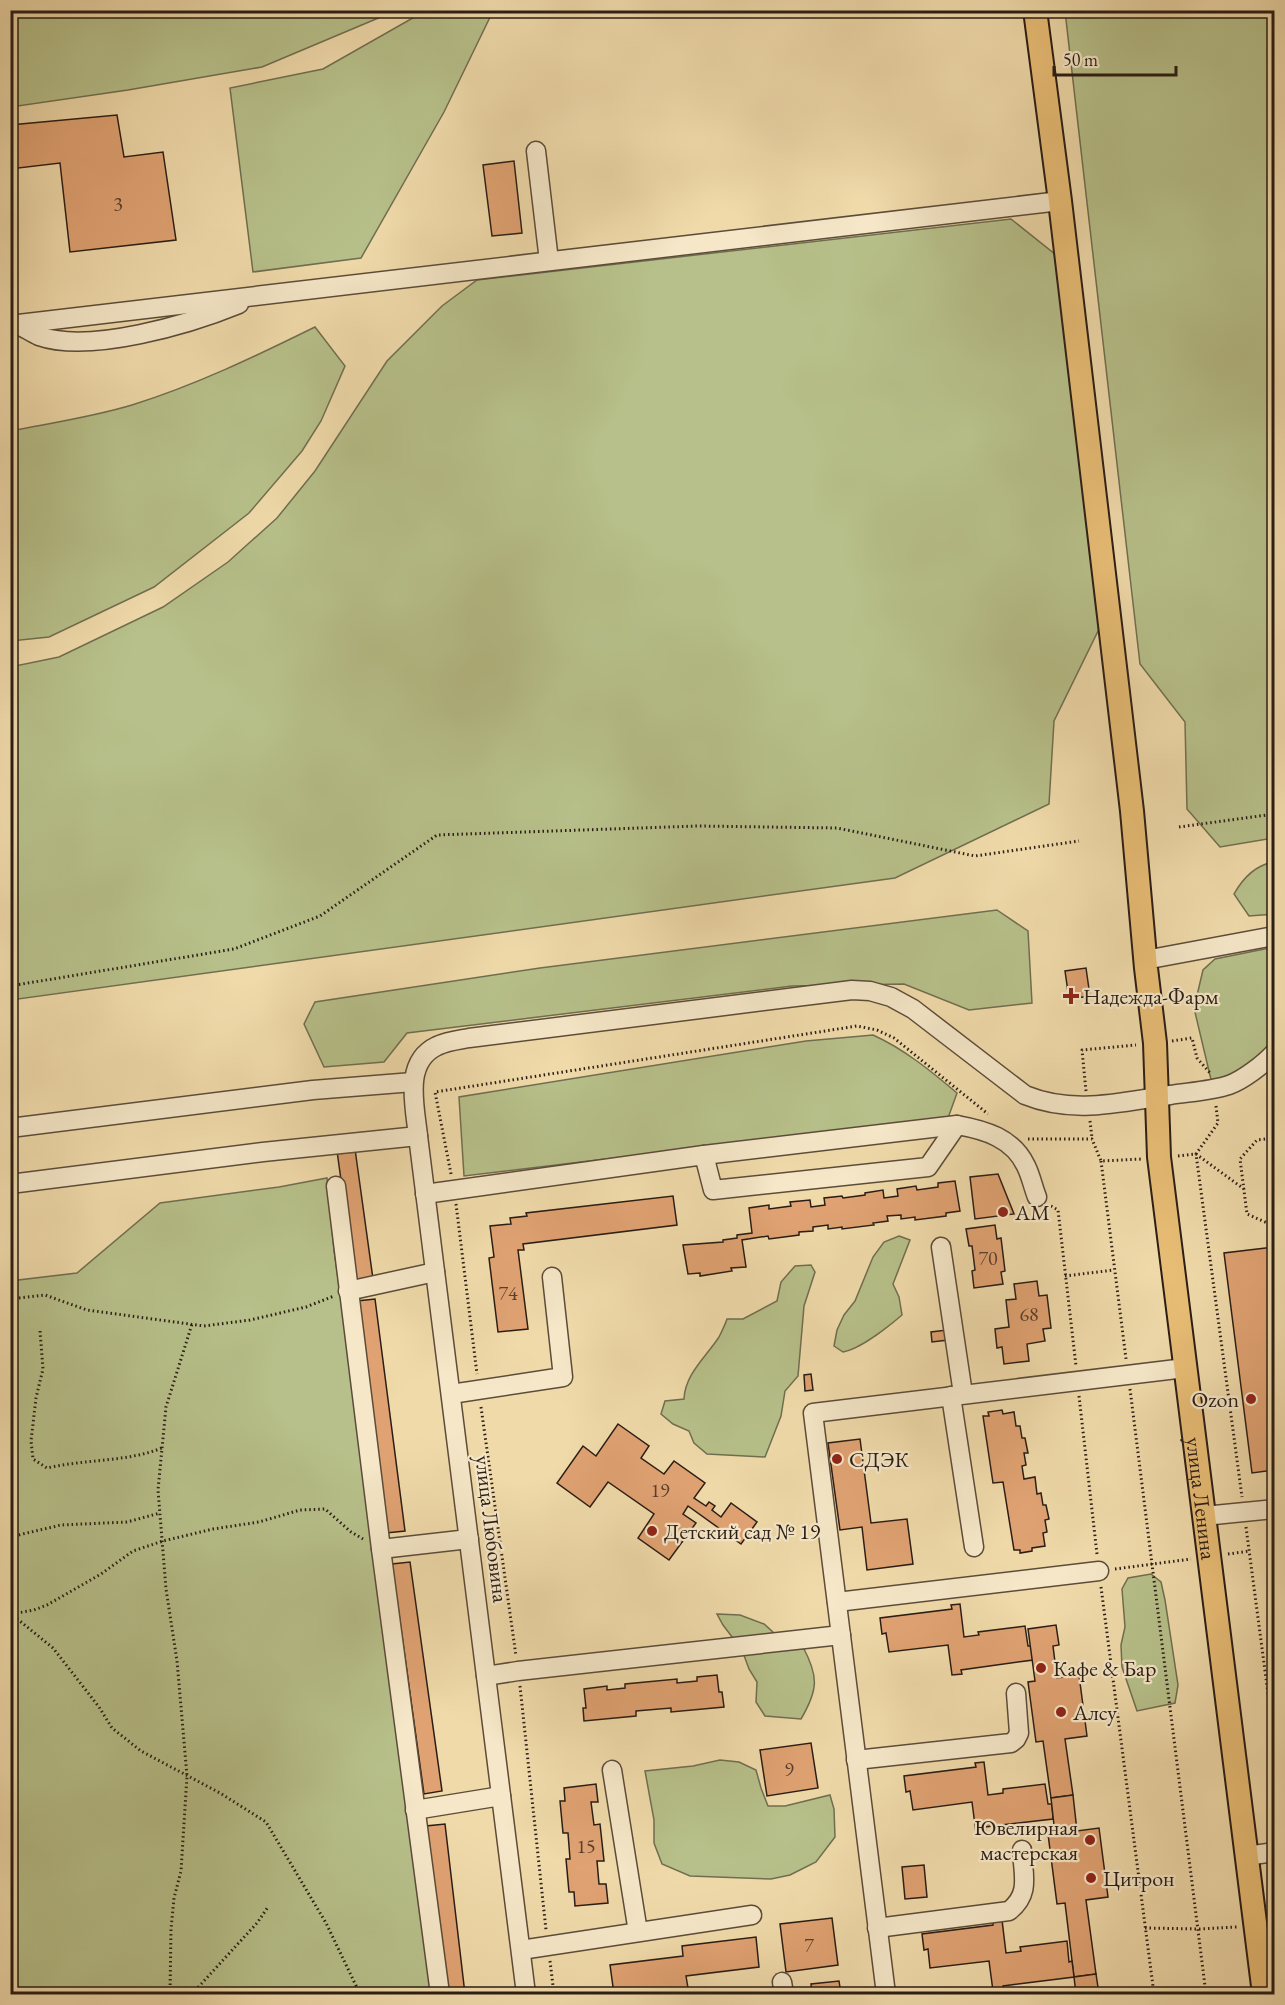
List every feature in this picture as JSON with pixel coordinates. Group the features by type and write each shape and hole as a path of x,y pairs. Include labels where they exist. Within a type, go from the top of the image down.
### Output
{"main road":[{"name":"улица Ленина","path":"1035,10 1060,201 1132,811 1145,964 1155,1043 1159,1157 1264,1995"}],"street":[{"path":"536,151 549,261"},
{"path":"14,325 1060,201"},
{"path":"14,325 39,336 96,341 156,330 203,318 260,295"},
{"path":"1145,964 1275,936"},
{"path":"10,1128 415,1076 425,1056 435,1047 469,1038 852,990 870,991 891,997 913,1009 1025,1095 1044,1103 1088,1107 1231,1084 1266,1062 1275,1053"},
{"name":"улица Любовина","path":"415,1076 418,1136 425,1194 526,1995"},
{"path":"704,1155 713,1190 928,1167 957,1125"},
{"path":"425,1194 704,1155 957,1125 979,1129 1001,1137 1018,1153 1026,1165 1037,1197"},
{"path":"10,1184 418,1136"},
{"path":"336,1186 440,1995"},
{"path":"941,1247 974,1547"},
{"path":"348,1291 435,1272"},
{"path":"450,1394 563,1377 552,1276"},
{"path":"886,1995 813,1413 1185,1368"},
{"path":"1204,1516 1275,1509"},
{"path":"381,1549 469,1539"},
{"path":"837,1602 1099,1571"},
{"path":"486,1676 841,1635"},
{"path":"856,1760 1011,1743 1019,1732 1016,1693"},
{"path":"612,1770 638,1932"},
{"path":"415,1810 501,1796"},
{"path":"877,1928 1009,1911 1019,1903 1024,1892 1022,1850"},
{"path":"1246,1856 1275,1852"},
{"path":"521,1950 752,1915"}],"path":[{"path":"1179,827 1275,814"},
{"path":"10,986 234,949 320,916 437,835 698,826 837,828 975,856 1079,841"},
{"path":"554,1995 518,1671 478,1389 454,1190 435,1092 858,1026 877,1030 894,1038 989,1115"},
{"path":"1213,1128 1196,1154 1275,1739"},
{"path":"1026,1138 1033,1140 1092,1139 1101,1161 1206,1995"},
{"path":"1275,1138 1257,1140 1240,1159 1247,1214 1275,1226"},
{"path":"1101,1161 1196,1154 1244,1189"},
{"path":"1037,1197 1058,1210 1099,1571 1154,1995"},
{"path":"1065,1276 1115,1270"},
{"path":"10,1299 45,1295 87,1310 204,1326 250,1320 306,1307 348,1291"},
{"path":"172,1993 171,1929 174,1898 181,1871 187,1776 177,1661 166,1589 164,1541 158,1490 166,1407 192,1324"},
{"path":"40,1331 43,1369 33,1420 31,1441 33,1459 47,1468 81,1461 143,1455 162,1448"},
{"path":"11,1614 47,1605 100,1574 133,1551 164,1541 213,1529 259,1522 300,1510 325,1509 351,1532 381,1549"},
{"path":"10,1537 61,1525 127,1522 160,1513"},
{"path":"1099,1571 1250,1551"},
{"path":"11,1614 53,1648 99,1707 112,1728 141,1751 229,1798 267,1822 321,1914 360,1995"},
{"path":"192,1995 257,1923 268,1907"},
{"path":"1145,1928 1199,1929 1256,1926"}],"green space":[{"path":"10,11 395,11 262,67 11,107"},
{"path":"425,11 493,11 444,112 361,258 253,272 230,88 323,69"},
{"path":"1065,11 1274,11 1274,838 1220,847 1187,809 1185,722 1140,664"},
{"path":"1011,219 1056,255 1099,629 1054,721 1049,804 895,878 11,1000 10,667 59,657 163,607 228,562 277,518 315,471 387,361 442,306 477,280"},
{"path":"315,327 345,366 321,421 302,451 249,513 154,587 49,637 11,641 11,431 102,413 156,397 271,349"},
{"path":"1274,862 1274,914 1249,916 1234,894 1250,873"},
{"path":"997,910 1028,931 1032,1003 969,1010 904,984 792,986 407,1033 384,1062 324,1067 304,1024 315,1002 540,968"},
{"path":"1274,947 1274,1053 1213,1088 1194,1008 1203,970 1215,959"},
{"path":"873,1035 906,1054 957,1093 948,1118 464,1176 459,1097 806,1041"},
{"path":"327,1178 334,1250 440,1994 11,1994 10,1281 77,1273 160,1203"},
{"path":"899,1236 910,1240 893,1284 899,1297 902,1315 865,1342 843,1352 834,1346 837,1330 844,1315 855,1301 873,1257 884,1242"},
{"path":"811,1265 815,1272 804,1306 798,1376 785,1391 781,1416 765,1457 707,1454 694,1443 689,1431 673,1424 661,1414 665,1401 684,1399 692,1374 719,1337 727,1319 743,1319 777,1301 781,1282 795,1266"},
{"path":"1151,1574 1161,1582 1178,1685 1175,1703 1137,1711 1122,1667 1121,1645 1125,1627 1122,1589 1128,1578"},
{"path":"717,1614 740,1615 764,1624 783,1641 803,1647 812,1667 814,1683 811,1700 801,1719 765,1716 756,1702 757,1682 742,1650"},
{"path":"720,1760 739,1762 756,1770 768,1806 785,1806 830,1795 834,1809 835,1837 816,1862 790,1875 771,1879 690,1876 662,1864 654,1843 654,1820 645,1771 693,1766"}],"building":[{"path":"117,115 124,157 163,152 176,240 70,252 60,163 10,169 10,125"},
{"path":"514,161 522,233 492,236 483,165"},
{"path":"1086,968 1090,996 1069,999 1065,971"},
{"path":"355,1149 373,1279 355,1281 337,1151"},
{"path":"998,1174 1014,1214 975,1219 970,1177"},
{"path":"955,1181 960,1211 946,1213 946,1216 915,1220 915,1217 901,1219 901,1215 887,1216 888,1221 873,1223 874,1225 828,1229 828,1225 813,1227 813,1231 799,1232 799,1235 742,1240 746,1267 731,1268 732,1271 700,1276 700,1273 688,1274 683,1245 723,1242 723,1240 737,1238 737,1235 752,1233 749,1208 769,1205 769,1209 791,1206 790,1202 810,1200 811,1207 825,1205 824,1198 842,1196 843,1198 883,1190 884,1198 898,1196 897,1189 916,1186 917,1190 938,1187 938,1183"},
{"path":"673,1196 677,1225 523,1244 524,1250 518,1250 528,1329 498,1332 489,1258 494,1257 490,1226 511,1224 510,1218 527,1216 526,1213"},
{"path":"995,1225 997,1239 1001,1238 1005,1271 1001,1272 1003,1284 974,1288 972,1271 975,1270 972,1246 969,1246 966,1229"},
{"path":"1274,1247 1274,1470 1252,1473 1224,1253"},
{"path":"1037,1281 1039,1296 1047,1295 1051,1328 1043,1329 1045,1341 1027,1344 1029,1361 1004,1364 1002,1347 997,1348 995,1329 1009,1327 1006,1300 1016,1299 1014,1284"},
{"path":"375,1299 405,1531 386,1533 357,1301"},
{"path":"947,1330 948,1340 932,1342 931,1332"},
{"path":"811,1374 813,1390 805,1391 804,1375"},
{"path":"1002,1410 1003,1414 1014,1412 1016,1426 1020,1426 1028,1453 1024,1453 1026,1465 1022,1466 1024,1479 1035,1477 1037,1494 1041,1493 1049,1519 1045,1520 1047,1532 1043,1533 1045,1546 1032,1548 1032,1551 1020,1553 1020,1550 1014,1550 1003,1482 993,1483 983,1416 989,1416 988,1412"},
{"path":"618,1424 649,1446 641,1458 664,1474 674,1461 705,1483 694,1498 706,1506 709,1502 715,1506 712,1510 721,1517 731,1503 757,1522 741,1544 688,1506 683,1514 696,1523 669,1560 638,1538 654,1514 608,1482 590,1507 557,1483 583,1446 596,1456"},
{"path":"860,1439 871,1523 907,1519 913,1564 867,1570 862,1527 840,1530 828,1443"},
{"path":"410,1562 442,1791 424,1794 392,1564"},
{"path":"960,1604 964,1637 979,1635 978,1632 1025,1626 1033,1660 961,1670 962,1674 952,1675 948,1645 889,1652 886,1633 882,1634 880,1618 952,1609 951,1605"},
{"path":"1056,1625 1059,1645 1053,1646 1057,1678 1079,1675 1087,1736 1065,1739 1073,1795 1051,1798 1043,1741 1036,1742 1028,1682 1035,1681 1028,1629"},
{"path":"717,1675 724,1707 671,1712 671,1708 636,1711 636,1716 584,1721 583,1708 586,1708 584,1689 607,1686 607,1690 625,1688 625,1684 677,1679 677,1683 697,1681 697,1677"},
{"path":"811,1743 818,1788 767,1796 760,1750"},
{"path":"984,1762 988,1795 1003,1793 1003,1789 1045,1784 1048,1804 1052,1804 1053,1819 985,1827 986,1832 976,1833 972,1802 913,1810 910,1791 906,1792 904,1776 976,1767 975,1763"},
{"path":"596,1784 598,1802 591,1802 594,1825 600,1824 604,1861 597,1861 599,1884 606,1884 608,1903 575,1906 574,1892 569,1892 566,1859 570,1859 568,1833 563,1833 560,1801 565,1801 564,1788"},
{"path":"1073,1795 1077,1831 1099,1828 1108,1897 1086,1900 1096,1974 1074,1977 1065,1903 1057,1904 1048,1834 1055,1834 1051,1798"},
{"path":"445,1824 465,1994 446,1994 426,1826"},
{"path":"924,1865 927,1897 905,1899 902,1867"},
{"path":"832,1918 838,1965 786,1972 780,1924"},
{"path":"1002,1920 1006,1953 1021,1951 1020,1947 1067,1941 1069,1962 1072,1961 1074,1977 1003,1986 1003,1990 993,1991 989,1961 930,1968 928,1949 924,1950 922,1934 993,1925 993,1921"},
{"path":"756,1937 759,1967 686,1976 688,1988 614,1994 610,1965 683,1956 682,1946"},
{"path":"1096,1974 1099,1994 1076,1994 1074,1977"},
{"path":"839,1981 841,1994 812,1994 811,1984"}],"place":[{"name":"Надежда-Фарм","path":"1071,996"},
{"name":"АМ","path":"1003,1212"},
{"name":"Ozon","path":"1251,1399"},
{"name":"СДЭК","path":"837,1459"},
{"name":"Детский сад № 19","path":"652,1531"},
{"name":"Кафе & Бар","path":"1041,1668"},
{"name":"Алсу","path":"1061,1712"},
{"name":"Ювелирная мастерская","path":"1090,1840"},
{"name":"Цитрон","path":"1091,1878"}]}
